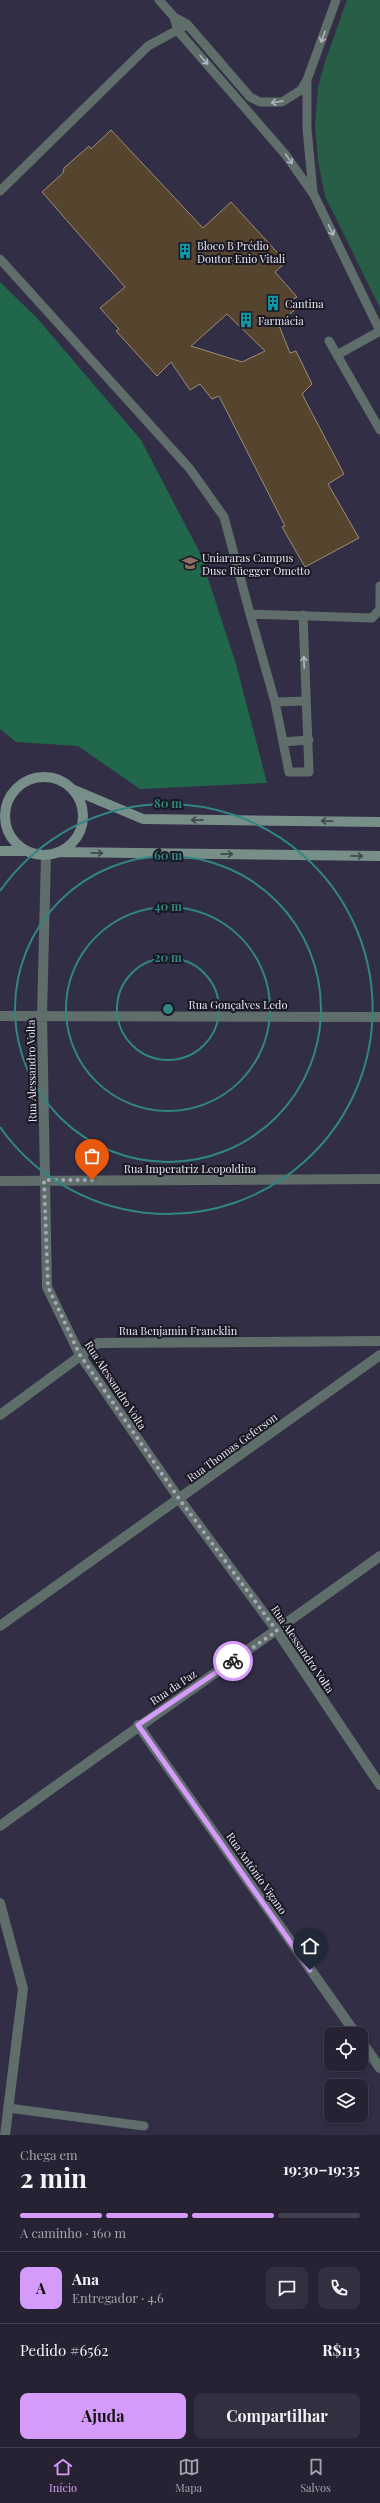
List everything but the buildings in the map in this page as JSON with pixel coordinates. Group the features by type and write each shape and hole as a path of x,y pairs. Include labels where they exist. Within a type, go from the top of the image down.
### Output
{"street":[{"path":"27,851 13,840 7,830 3,805 12,792 22,783 35,777 48,777 61,780 72,789 80,800 83,813 82,825 77,837 68,846 58,852"},
{"path":"72,789 143,819 380,822"},
{"path":"0,851 27,851 46,855 58,852 380,856"},
{"name":"Rua Alessandro Volta","path":"46,855 42,1016 44,1180 48,1287 80,1355 180,1500 277,1631 380,1785"},
{"name":"Rua Gonçalves Ledo","path":"0,1016 380,1017"},
{"name":"Rua Imperatriz Leopoldina","path":"0,1181 380,1179"},
{"name":"Rua Benjamin Francklin","path":"0,1414 98,1343 380,1341"},
{"name":"Rua Thomas Geferson","path":"0,1626 180,1500 380,1355"},
{"name":"Rua da Paz","path":"0,1826 138,1725 277,1631 380,1556"},
{"name":"Rua Antônio Vigano","path":"138,1725 351,2027"},
{"path":"0,1903 23,1990 5,2135"},
{"path":"368,2051 380,2068"}],"lane":[{"path":"159,0 174,17 187,24 250,97 260,102 271,103 287,100 301,90 307,80 336,0"},
{"path":"174,17 178,31 285,154 314,195 380,331 337,355"},
{"path":"0,191 148,46 178,31 187,24"},
{"path":"307,80 307,129 314,195"},
{"path":"0,260 190,469 224,518 275,702 288,772 309,772 309,740 303,615"},
{"path":"329,341 380,430"},
{"path":"250,614 372,618 380,609 380,586"},
{"path":"275,702 306,701"},
{"path":"283,742 309,740"},
{"path":"8,2108 144,2126"}],"green space":[{"path":"347,0 380,0 380,308 325,196 318,161 315,126 318,87 325,62"},
{"path":"0,282 37,318 141,440 199,551 236,664 267,783 140,789 78,746 16,742 0,729"}],"way so far":[{"path":"92,1180 44,1180 48,1287 80,1355 180,1500 277,1631 233,1661"}],"place":[{"name":"Bloco B Prédio Doutor Enio Vitali","path":"185,251"},
{"name":"Cantina","path":"273,303"},
{"name":"Farmácia","path":"246,320"},
{"name":"Uniararas Campus Duse Rüegger Ometto","path":"190,563"}],"route":[{"path":"233,1661 138,1725 310,1970"}]}
